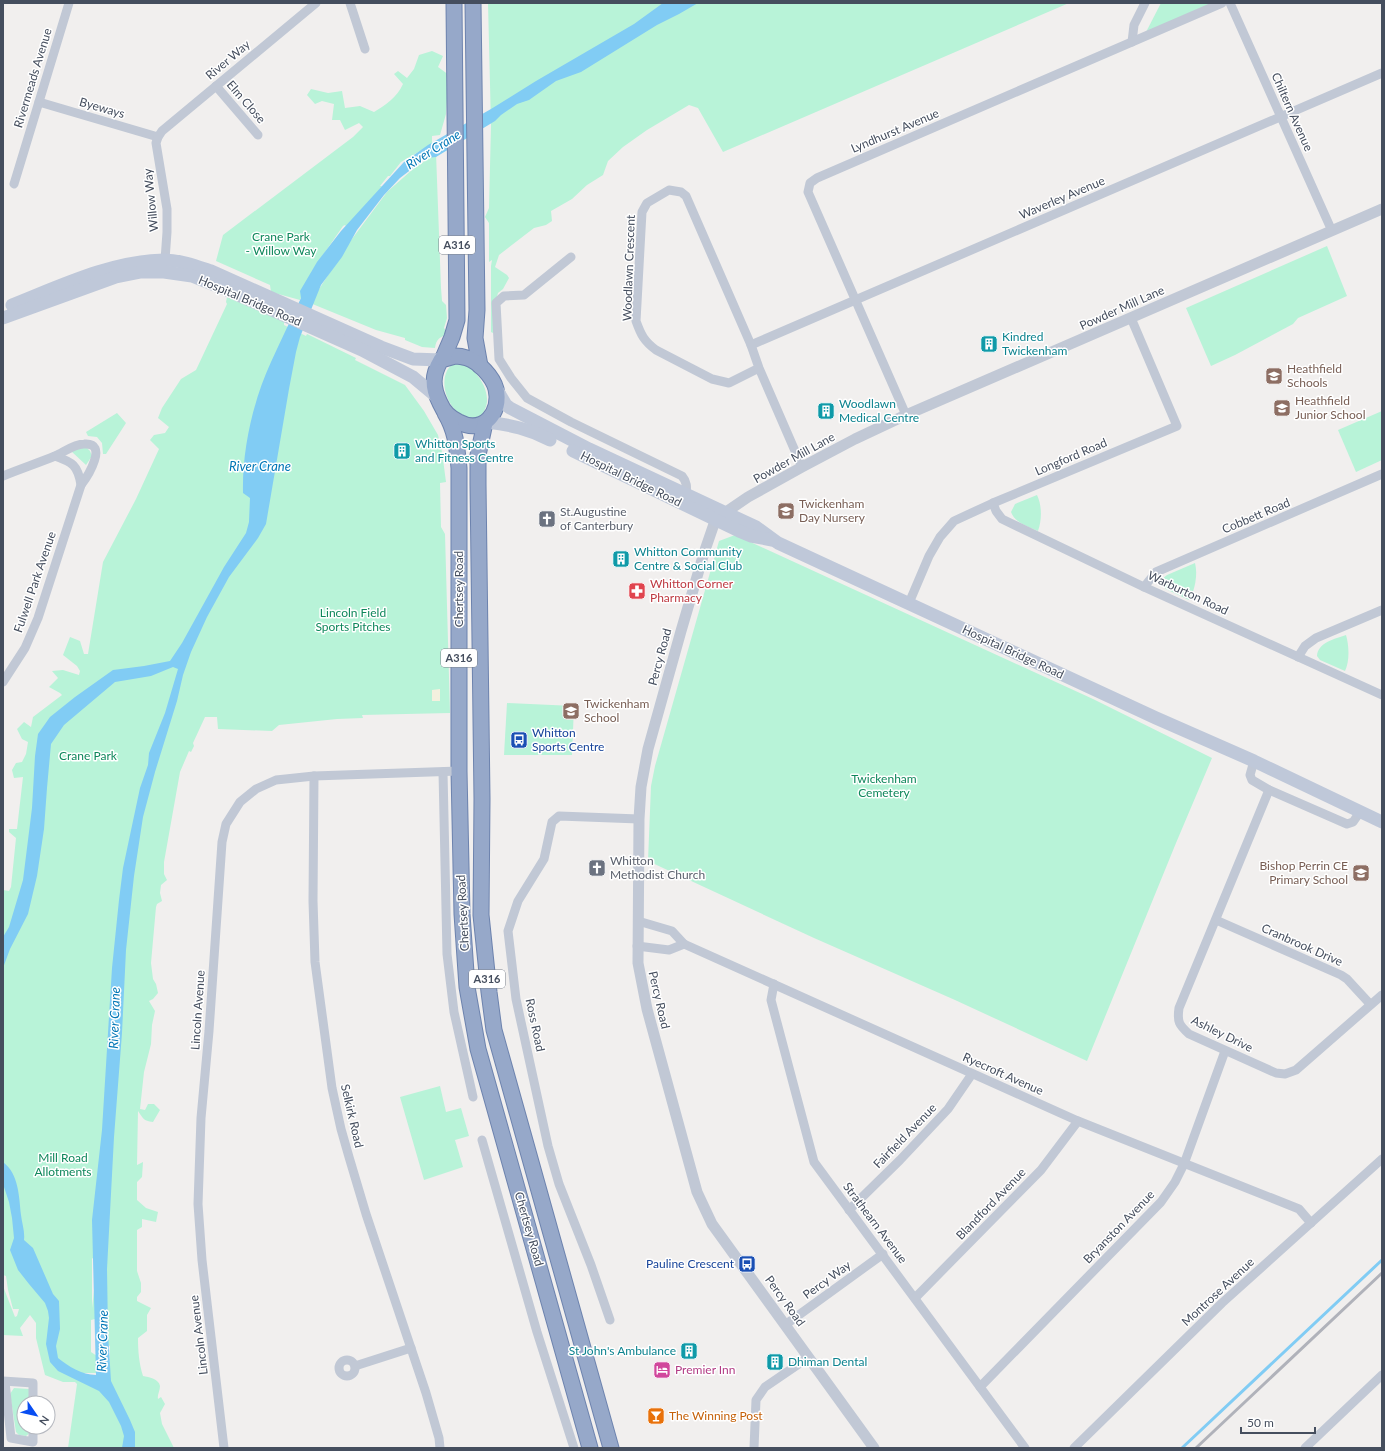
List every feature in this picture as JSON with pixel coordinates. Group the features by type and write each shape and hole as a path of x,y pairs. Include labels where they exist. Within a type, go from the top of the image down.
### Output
{"highway":[{"name":"A316","path":"445,413 437,397 434,386 434,377 436,368 442,359 452,337 456,320 454,3"},
{"name":"A316","path":"473,3 475,338 480,366"},
{"name":"A316","path":"442,359 455,356 468,358 480,366 488,374 496,388 496,399 494,412 486,422"},
{"path":"445,413 462,424 470,425 486,422"},
{"name":"Chertsey Road","path":"445,413 451,423 455,436 459,468 458,771 462,914 467,987 478,1049 590,1448"},
{"name":"Chertsey Road","path":"486,422 478,455 478,484 482,915 489,992 494,1030 611,1448"}],"main road":[{"name":"Hospital Bridge Road","path":"3,308 80,278 119,266 141,262 164,266 192,276 229,285 321,325 413,359 442,359"},
{"name":"Hospital Bridge Road","path":"3,318 116,277 164,266"},
{"name":"Hospital Bridge Road","path":"321,325 407,373 424,385 437,397"},
{"name":"Hospital Bridge Road","path":"496,388 506,405 562,441 715,521 751,536 774,541 1089,687 1254,761 1382,822"},
{"name":"Hospital Bridge Road","path":"486,422 510,425 562,441 726,512 756,527 774,541"}],"street":[{"name":"Rivermeads Avenue","path":"14,184 69,3"},
{"name":"River Way","path":"158,137 216,86 316,3"},
{"path":"350,3 365,49"},
{"path":"1132,42 1134,25 1144,3"},
{"name":"Lyndhurst Avenue","path":"906,415 808,192 810,183 817,178 1222,3"},
{"name":"Chiltern Avenue","path":"1230,3 1332,231"},
{"name":"Waverley Avenue","path":"751,345 1382,73"},
{"name":"Elm Close","path":"216,86 258,135"},
{"name":"Byeways","path":"39,102 158,137"},
{"name":"Willow Way","path":"158,137 156,143 167,209 167,232 164,266"},
{"name":"Woodlawn Crescent","path":"759,368 729,382 712,379 656,350 648,344 640,334 636,321 642,212 647,202 668,190 681,192 686,196 802,467"},
{"name":"Powder Mill Lane","path":"726,512 748,497 802,467 855,439 906,415 1382,209"},
{"path":"562,441 571,422 527,398 511,378 499,359 496,303 504,296 524,295 571,257"},
{"name":"Longford Road","path":"909,603 929,556 940,537 954,521 993,503 1177,426 1130,318"},
{"name":"Hospital Bridge Road","path":"571,422 682,476 687,485 686,494"},
{"name":"Fulwell Park Avenue","path":"3,476 55,456 79,444 85,443 91,445 95,450 96,456 81,485 38,618 19,660 3,682"},
{"path":"55,456 68,461 75,466 79,474 81,485"},
{"name":"Cobbett Road","path":"1144,587 1156,572 1382,474"},
{"name":"Warburton Road","path":"993,503 996,511 1002,518 1144,587 1382,695"},
{"path":"715,521 726,512"},
{"name":"Percy Road","path":"715,521 681,631 648,749 641,787 637,946 642,989 697,1192 712,1224 874,1448"},
{"path":"1298,657 1305,646 1316,638 1382,610"},
{"path":"1254,761 1250,775 1252,780 1269,790 1347,824 1353,822 1360,812"},
{"name":"Lincoln Avenue","path":"224,1448 202,1260 198,1204 201,1118 222,842 226,824 240,802 256,789 276,780 314,776 458,771"},
{"name":"Chertsey Road","path":"443,772 446,954 454,1012 473,1097"},
{"name":"Selkirk Road","path":"314,776 313,902 315,962 332,1088 340,1129 366,1214 411,1348 439,1438 440,1448"},
{"name":"Ashley Drive","path":"1269,790 1179,1008 1177,1018 1180,1026 1189,1034 1276,1073 1284,1074 1296,1070 1382,995"},
{"name":"Ross Road","path":"610,1320 591,1265 559,1184 548,1146 516,999 508,931 518,901 544,858 552,822 559,816 639,819"},
{"name":"Cranbrook Drive","path":"1216,920 1347,978 1370,1004"},
{"name":"Ryecroft Avenue","path":"638,921 672,931 684,944 1078,1121 1299,1209 1311,1223"},
{"path":"637,946 669,950 684,944"},
{"name":"Strathearn Avenue","path":"774,984 771,1000 814,1162 1024,1448"},
{"name":"Bryanston Avenue","path":"980,1387 1161,1202 1175,1182 1184,1164 1225,1050"},
{"name":"Fairfield Avenue","path":"849,1210 900,1160 948,1109 972,1074"},
{"name":"Blandford Avenue","path":"915,1298 1041,1170 1078,1121"},
{"name":"Chertsey Road","path":"482,1140 537,1332 574,1448"},
{"name":"Montrose Avenue","path":"1074,1448 1222,1303 1382,1159"},
{"name":"Percy Way","path":"785,1325 883,1254"},
{"path":"355,1366 411,1348"},
{"path":"754,1448 756,1400 765,1387 809,1357"},
{"path":"1305,1448 1382,1375"},
{"path":"33,1395 33,1383 4,1381 11,1438 33,1442 33,1435"}],"green space":[{"path":"488,3 1069,3 723,152 698,108 689,105 647,130 623,147 608,161 603,175 587,185 572,199 551,211 552,221 546,225 534,228 499,255 495,267 509,278 503,289 498,293 496,300 495,334 491,332 492,260 489,262 489,223 485,217 489,208 491,125"},
{"path":"1161,3 1219,3 1145,34"},
{"name":"Crane Park - Willow Way","path":"432,51 443,56 438,67 449,75 446,114 440,135 432,136 432,144 401,162 380,186 382,186 350,231 345,225 343,226 312,271 300,300 271,292 270,285 216,261 223,235 353,137 363,127 359,123 345,130 340,120 332,120 334,104 322,101 315,104 307,95 311,89 328,93 342,91 345,108 360,106 374,112 391,100 398,93 403,84 394,74 398,71 407,78 414,69 419,55"},
{"path":"436,153 441,288 442,301 446,305 447,318 444,328 448,334 436,342 435,348 422,347 405,340 405,338 376,330 310,303 349,243 387,192 412,170"},
{"path":"1327,246 1347,296 1298,318 1293,324 1211,366 1186,308"},
{"path":"227,297 284,322 284,325 306,336 307,334 356,358 355,360 405,385 424,411 438,435 446,482 440,483 441,527 445,534 450,713 362,715 363,718 279,725 272,731 218,729 217,717 205,717 193,743 194,746 191,752 189,751 180,772 164,862 164,874 167,880 161,885 160,893 162,901 157,904 156,907 151,963 153,979 158,993 149,1001 155,1011 152,1025 151,1044 144,1072 140,1109 145,1110 148,1104 154,1104 160,1110 153,1122 145,1120 138,1111 137,1165 143,1162 142,1177 137,1182 137,1200 146,1208 158,1212 156,1222 142,1219 142,1227 137,1230 137,1271 141,1283 141,1292 137,1297 137,1301 151,1308 147,1315 147,1331 138,1338 139,1357 143,1376 153,1379 158,1382 160,1386 158,1399 161,1397 165,1404 160,1413 162,1424 174,1448 68,1448 77,1384 75,1382 63,1382 45,1375 36,1338 36,1323 30,1315 20,1328 23,1336 3,1335 3,1286 15,1317 17,1316 19,1309 13,1309 6,1276 3,1275 3,890 9,891 11,887 16,838 9,832 9,829 17,829 23,777 14,778 12,770 16,763 22,762 26,754 28,742 22,739 17,729 24,722 31,727 33,717 62,695 49,687 58,678 52,671 63,670 79,675 80,671 77,666 63,655 70,637 80,641 84,654 88,654 103,562 136,499 159,449 150,440 154,435 165,433 169,427 158,418 162,408 181,379 196,370 227,304","holes":["92,1258 95,1260 95,1282 92,1308","95,1319 97,1340 110,1346 109,1396 80,1373 96,1373 97,1356 91,1352 91,1320"]},
{"path":"456,362 474,371 482,382 487,395 487,402 485,410 480,417 465,417 458,413 448,399 444,382 450,367"},
{"path":"1382,411 1382,460 1356,472 1338,430"},
{"path":"117,413 126,423 106,454 103,454 102,443 97,437 88,436 86,432"},
{"path":"86,447 92,456 86,465 71,451"},
{"path":"1037,495 1041,513 1038,531 1018,522 1011,512 1015,504"},
{"name":"Twickenham Cemetery","path":"735,535 1093,699 1212,758 1087,1061 955,1000 814,938 648,861 651,786 655,766 719,541"},
{"path":"1195,563 1195,582 1193,592 1189,600 1166,589 1161,584 1162,579 1167,575"},
{"path":"1346,635 1348,643 1348,663 1345,671 1320,660 1317,656 1320,647 1332,640"},
{"path":"507,703 574,706 572,755 504,755"},
{"path":"440,1086 446,1112 461,1108 469,1136 455,1140 463,1167 424,1180 400,1097"},
{"path":"14,1388 29,1389 30,1395 16,1395 16,1432 10,1394"}],"sand":[{"path":"440,689 440,701 432,701 432,690"}],"water":[{"name":"River Crane","path":"663,3 698,3 657,25 581,72 556,81 529,100 517,104 495,121 436,157 426,158 400,178 384,195 357,230 342,257 321,285 300,337 289,389 266,524 258,538 229,577 207,617 191,652 183,675 177,701 143,817 134,876 126,950 107,1269 108,1333 111,1381 135,1432 135,1448 122,1448 124,1436 121,1426 109,1402 99,1391 58,1371 50,1362 46,1344 49,1318 48,1311 45,1303 18,1270 10,1250 14,1238 9,1202 3,1184 3,1162 12,1173 19,1193 24,1240 33,1248 53,1294 59,1301 60,1329 56,1346 58,1358 80,1372 96,1375 92,1220 102,1130 112,968 119,900 123,868 140,788 148,765 149,753 165,713 178,669 173,667 151,676 115,682 64,725 51,744 44,829 37,876 28,914 10,949 3,968 3,937 9,927 23,880 32,808 35,756 38,734 50,717 113,670 170,661 182,643 224,567 246,533 249,522 250,498 243,493 244,460 250,426 259,393 271,362 301,298 300,291 317,262 341,231 404,162 428,145 634,24"}],"waterway":[{"path":"1182,1448 1382,1260"}],"railway":[{"path":"1196,1448 1382,1273"}],"place":[{"name":"Kindred Twickenham","path":"989,344"},
{"name":"Heathfield Schools","path":"1274,376"},
{"name":"Heathfield Junior School","path":"1282,408"},
{"name":"Woodlawn Medical Centre","path":"826,411"},
{"name":"Whitton Sports and Fitness Centre","path":"402,451"},
{"name":"Twickenham Day Nursery","path":"786,511"},
{"name":"St.Augustine of Canterbury","path":"547,519"},
{"name":"Whitton Community Centre & Social Club","path":"621,559"},
{"name":"Whitton Corner Pharmacy","path":"637,591"},
{"name":"Twickenham School","path":"571,711"},
{"name":"Whitton Sports Centre","path":"519,740"},
{"name":"Whitton Methodist Church","path":"597,868"},
{"name":"Bishop Perrin CE Primary School","path":"1361,873"},
{"name":"Pauline Crescent","path":"747,1264"},
{"name":"St John's Ambulance","path":"689,1351"},
{"name":"Dhiman Dental","path":"775,1362"},
{"name":"Premier Inn","path":"662,1370"},
{"name":"The Winning Post","path":"656,1416"}],"park label":[{"name":"Lincoln Field Sports Pitches","path":"353,620"},
{"name":"Crane Park","path":"88,756"},
{"name":"Mill Road Allotments","path":"63,1165"}]}
